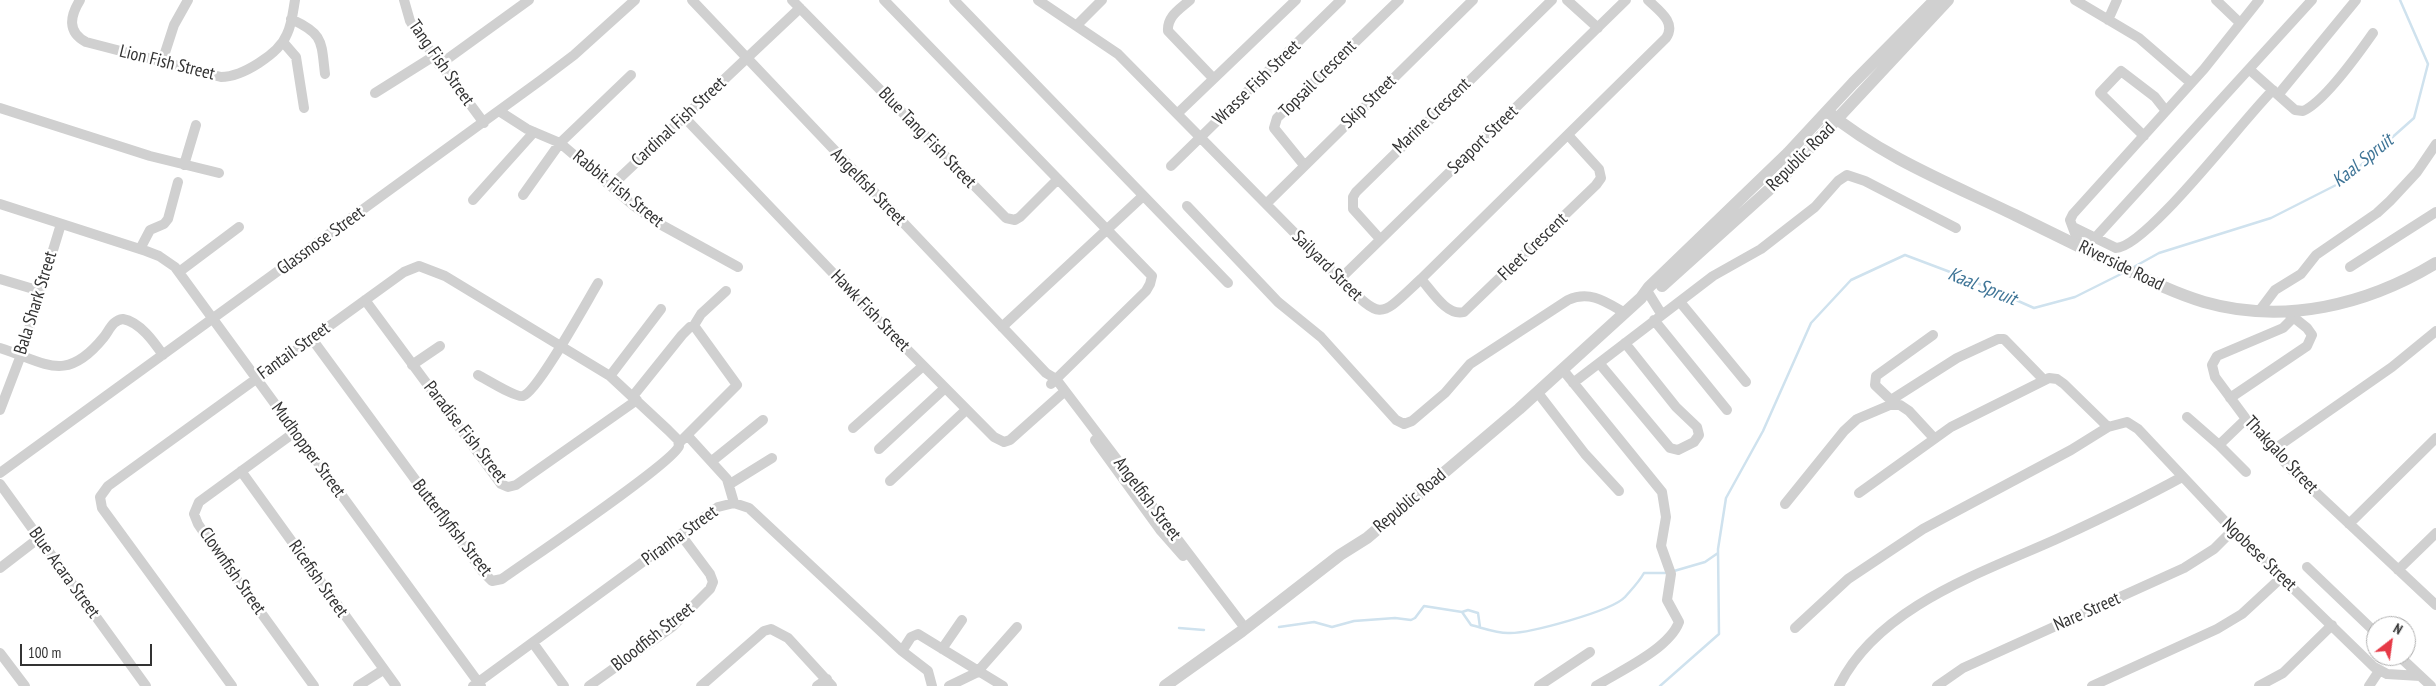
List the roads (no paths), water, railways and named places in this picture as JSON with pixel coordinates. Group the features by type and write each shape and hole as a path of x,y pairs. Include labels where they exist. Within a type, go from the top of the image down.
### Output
{"street":[{"name":"Lion Fish Street","path":"80,0 72,15 72,25 76,36 86,42 221,77 231,77 245,72 273,52 283,42 295,0"},
{"path":"162,62 174,25 188,0"},
{"name":"Tang Fish Street","path":"404,0 410,21 436,60 484,123"},
{"path":"375,93 436,60 529,0"},
{"name":"Glassnose Street","path":"0,473 484,123 574,55 635,0"},
{"name":"Angelfish Street","path":"692,0 1054,382 1161,531 1243,630"},
{"name":"Blue Tang Fish Street","path":"792,0 1006,218 1014,220 1020,216 1058,179"},
{"path":"884,0 1152,276 1150,284 1054,382"},
{"path":"954,0 1228,283"},
{"name":"Sailyard Street","path":"1038,0 1118,54 1340,280 1371,309 1380,311 1390,308 1421,279 1666,38 1670,32 1668,21 1648,0"},
{"path":"1077,25 1102,0"},
{"path":"1190,0 1172,16 1168,23 1168,31 1213,78"},
{"path":"1178,113 1296,0"},
{"name":"Wrasse Fish Street","path":"1171,166 1341,0"},
{"name":"Topsail Crescent","path":"1304,165 1274,128 1277,118 1399,0"},
{"name":"Skip Street","path":"1266,204 1473,0"},
{"name":"Marine Crescent","path":"1380,239 1353,209 1353,197 1356,192 1552,0"},
{"path":"1567,0 1598,28"},
{"name":"Seaport Street","path":"1340,280 1626,0"},
{"name":"Republic Road","path":"1645,296 1649,287 1788,153 1935,0"},
{"name":"Republic Road","path":"1165,686 1243,630 1340,555 1367,538 1538,393 1625,313 1645,296 1669,280 1756,202 1838,120 1948,0"},
{"path":"2075,0 2150,46 2191,83"},
{"path":"2108,20 2117,0"},
{"path":"2216,0 2240,23"},
{"path":"2080,247 2070,220 2073,214 2191,83 2259,0"},
{"path":"2094,240 2312,0"},
{"path":"2073,227 2094,240 2116,248 2123,248 2138,238 2162,216 2276,93 2356,0"},
{"path":"747,59 800,8"},
{"path":"291,19 307,26 318,36 321,42 325,74"},
{"path":"2250,70 2299,112 2308,109 2338,77 2373,33"},
{"path":"283,42 296,58 304,108"},
{"name":"Cardinal Fish Street","path":"611,186 747,59"},
{"path":"2144,136 2100,93 2121,71 2155,97 2166,110"},
{"path":"522,195 560,144 632,76"},
{"path":"0,108 184,165 219,172"},
{"name":"Rabbit Fish Street","path":"499,111 534,132 560,144 658,223 738,267"},
{"name":"Riverside Road","path":"1827,111 1854,133 1880,148 2134,273 2206,303 2292,314 2371,296 2408,280 2436,263"},
{"name":"Hawk Fish Street","path":"684,117 923,366 994,437 1004,442 1010,440 1063,393"},
{"path":"184,165 196,125"},
{"path":"473,200 534,132"},
{"name":"Fleet Crescent","path":"1421,279 1450,311 1459,314 1464,312 1569,212 1596,185 1601,175 1597,166 1568,135"},
{"path":"2260,310 2275,290 2305,271 2316,255 2377,213 2390,201 2417,172 2436,144"},
{"path":"1574,383 1726,268 1761,249 1815,207 1838,181 1847,175 1956,228"},
{"path":"140,249 150,230 164,224 168,219 178,182"},
{"path":"1002,327 1143,196"},
{"name":"Mudhopper Street","path":"0,204 140,249 165,259 179,272 477,685"},
{"path":"1187,206 1278,302 1314,330 1396,420 1404,424 1412,421 1445,393 1470,364 1568,300 1577,296 1594,297 1625,313"},
{"path":"2350,267 2436,212"},
{"name":"Bala Shark Street","path":"0,410 21,355 61,224"},
{"path":"179,272 239,227"},
{"name":"Fantail Street","path":"232,686 102,508 100,497 108,486 404,272 415,267 426,267 445,276 610,376 668,430 678,446"},
{"path":"0,279 40,292"},
{"path":"478,375 517,395 524,396 535,386 598,283"},
{"path":"635,398 682,335 726,291"},
{"path":"1645,296 1658,318 1727,410"},
{"name":"Paradise Fish Street","path":"365,300 501,484 508,487 522,481 635,398"},
{"path":"1680,302 1746,382"},
{"path":"610,376 661,309"},
{"path":"2230,398 2307,346 2312,335 2292,314"},
{"name":"Thakgalo Street","path":"2292,314 2288,326 2217,356 2212,365 2213,370 2230,398 2273,450 2436,605"},
{"path":"0,348 55,367 68,366 96,346 113,323 123,319 141,329 163,355"},
{"path":"678,446 737,385 693,326"},
{"path":"2273,450 2392,367 2436,331"},
{"path":"1933,335 1876,376 1875,385 1893,402 1909,411 1933,437"},
{"name":"Butterflyfish Street","path":"312,338 482,572 492,581 502,579 671,458 678,446"},
{"path":"1785,504 1850,424 1893,402 1957,358 1998,339 2006,342 2044,380"},
{"path":"1599,363 1670,448 1678,450 1694,442 1699,435 1697,427 1672,402 1625,343"},
{"path":"412,365 440,346"},
{"path":"853,428 923,366"},
{"path":"1563,370 1662,492 1666,517 1661,546 1671,574 1667,600 1679,622 1673,632 1653,653 1627,666 1596,686"},
{"path":"1795,628 1848,579 1908,538 1943,517 2071,450 2108,427 2064,384 2053,378 2044,380 1969,416 1933,437 1859,493"},
{"path":"879,449 945,388"},
{"path":"1538,393 1586,454 1619,491"},
{"path":"890,481 966,410"},
{"path":"2187,417 2246,472"},
{"path":"2219,445 2246,419"},
{"path":"712,461 763,420"},
{"name":"Ngobese Street","path":"2108,427 2121,422 2134,426 2233,530 2379,671"},
{"name":"Clownfish Street","path":"295,432 199,502 194,516 314,686"},
{"path":"687,435 712,461 730,484 734,502"},
{"path":"2349,524 2436,438"},
{"path":"730,484 772,458"},
{"name":"Ricefish Street","path":"241,471 396,686"},
{"path":"1840,686 1860,655 1893,622 1942,591 2102,517 2182,477"},
{"name":"Blue Acara Street","path":"0,484 146,686"},
{"name":"Piranha Street","path":"477,685 718,507 734,502 753,512 902,652 928,671 932,686"},
{"name":"Nare Street","path":"1937,686 1963,668 2184,568 2214,549 2233,530"},
{"path":"2398,570 2436,532"},
{"name":"Bloodfish Street","path":"589,686 672,627 710,589 713,582 710,574 681,535"},
{"path":"0,568 39,538"},
{"name":"Ngobese Street","path":"2307,567 2366,623"},
{"path":"2092,686 2217,629 2242,614 2282,577"},
{"path":"942,649 962,620"},
{"path":"2259,686 2289,667 2332,625"},
{"path":"949,686 979,671 1017,627"},
{"path":"700,686 764,631 771,629 788,638 830,682 817,686"},
{"path":"902,652 911,637 916,634 925,637 1003,686"},
{"path":"532,643 564,686"},
{"path":"1539,686 1552,683 1590,652"},
{"path":"0,653 24,686"},
{"path":"2410,666 2431,686"},
{"path":"358,686 383,670"},
{"path":"2369,686 2379,671 2396,676 2420,676"}],"waterway":[{"name":"Kaal Spruit","path":"2132,268 2159,253 2271,218 2342,182 2414,118 2428,64 2400,0"},
{"name":"Kaal Spruit","path":"1660,686 1719,634 1718,549 1726,498 1763,431 1811,323 1851,280 1905,255 1966,278 2034,308 2075,297 2123,273"},
{"path":"1674,571 1705,562 1718,553"},
{"path":"1279,627 1314,622 1332,627 1354,621 1395,618 1411,620 1415,618 1424,606 1462,612 1471,625 1499,632 1508,633 1533,630 1569,621 1604,609 1625,597 1644,573 1666,573"},
{"path":"1462,612 1468,610 1478,613 1480,627"},
{"path":"1179,628 1204,630"}]}
